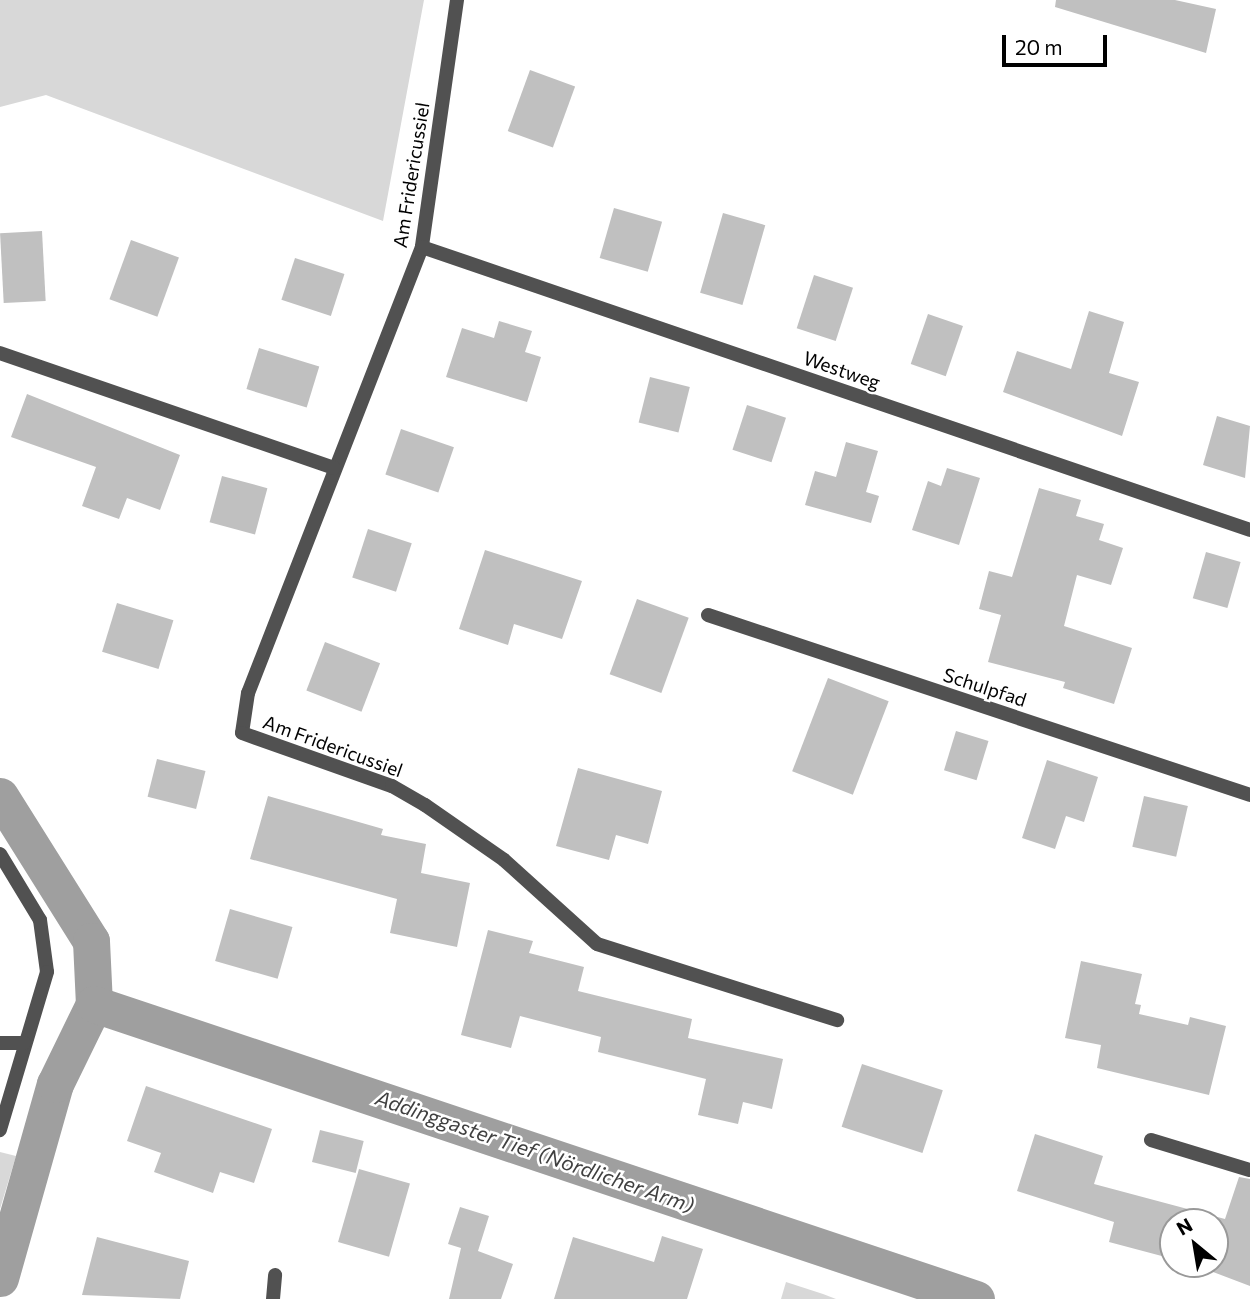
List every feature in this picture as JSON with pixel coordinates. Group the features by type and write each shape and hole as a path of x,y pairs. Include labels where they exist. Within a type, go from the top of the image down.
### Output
{"street":[{"name":"Am Fridericussiel","path":"457,0 422,247 248,693 242,733 393,786 425,805 504,860 597,944 837,1020"},
{"name":"Westweg","path":"422,247 1250,530"},
{"path":"0,353 334,468"},
{"name":"Schulpfad","path":"708,615 1250,795"},
{"path":"0,854 40,920 47,972 0,1130"},
{"path":"0,1043 24,1043"},
{"path":"1151,1140 1250,1170"},
{"path":"273,1299 275,1275"}],"shaded area":[{"path":"0,0 424,0 383,221 46,95 0,107"},
{"path":"0,1152 16,1156 0,1209"},
{"path":"786,1282 823,1294 836,1299 781,1299"}],"building":[{"path":"1056,0 1175,0 1216,9 1206,53 1055,7"},
{"path":"530,70 575,86 553,147 508,131"},
{"path":"614,208 662,222 648,272 600,258"},
{"path":"723,213 765,225 742,305 700,293"},
{"path":"42,231 46,301 4,303 0,233"},
{"path":"131,240 179,257 157,317 109,299"},
{"path":"295,258 344,274 331,316 281,300"},
{"path":"814,275 853,288 836,341 797,328"},
{"path":"1089,311 1124,322 1109,373 1139,382 1122,436 1003,392 1017,351 1071,369"},
{"path":"928,314 963,326 946,376 911,364"},
{"path":"499,321 532,331 525,352 541,357 527,402 446,377 462,328 494,338"},
{"path":"259,348 319,366 307,408 246,389"},
{"path":"650,377 690,387 678,433 639,423"},
{"path":"27,394 180,455 160,510 127,498 119,519 82,506 96,467 11,437"},
{"path":"747,405 786,418 771,462 732,450"},
{"path":"1217,416 1250,426 1245,478 1203,465"},
{"path":"401,429 454,447 438,493 385,474"},
{"path":"846,442 878,451 866,492 879,496 871,523 805,505 815,471 836,477"},
{"path":"947,468 980,478 959,545 912,530 928,481 941,486"},
{"path":"222,476 267,488 255,535 210,522"},
{"path":"1039,488 1081,500 1076,516 1104,524 1099,540 1123,548 1111,585 1077,575 1064,626 1132,648 1114,704 1063,688 1065,682 988,662 1001,615 979,609 989,571 1012,577"},
{"path":"368,529 412,543 396,592 352,578"},
{"path":"485,550 582,581 562,639 514,624 508,645 459,629"},
{"path":"1206,552 1241,562 1227,608 1193,598"},
{"path":"637,599 689,618 661,693 610,674"},
{"path":"117,603 173,620 159,669 102,652"},
{"path":"325,642 380,663 361,712 306,691"},
{"path":"828,678 889,701 853,795 792,771"},
{"path":"956,731 989,741 977,780 944,770"},
{"path":"157,759 206,771 196,809 148,797"},
{"path":"1047,760 1098,777 1084,822 1066,816 1055,849 1022,838"},
{"path":"578,768 662,791 648,844 616,835 609,860 556,846"},
{"path":"268,796 383,829 381,835 426,844 421,873 470,883 457,947 390,933 397,899 250,859"},
{"path":"1144,796 1188,806 1176,857 1132,847"},
{"path":"230,909 292,927 278,979 215,961"},
{"path":"488,930 533,941 529,953 584,967 578,991 692,1019 688,1038 783,1059 772,1109 743,1102 738,1124 698,1115 706,1079 598,1052 601,1037 520,1016 511,1048 461,1035"},
{"path":"1081,961 1142,974 1135,1004 1141,1005 1139,1014 1188,1025 1190,1017 1226,1026 1209,1095 1097,1068 1101,1045 1065,1038"},
{"path":"862,1064 943,1090 922,1153 842,1127"},
{"path":"146,1086 272,1129 254,1183 220,1172 213,1193 154,1172 161,1153 127,1141"},
{"path":"320,1130 364,1141 356,1173 312,1162"},
{"path":"1035,1134 1103,1156 1094,1184 1184,1208 1159,1208 1159,1255 1109,1242 1114,1222 1017,1191"},
{"path":"359,1169 410,1184 389,1257 338,1242"},
{"path":"1239,1177 1250,1179 1250,1286 1229,1278 1229,1208"},
{"path":"460,1207 489,1216 478,1251 513,1264 501,1299 449,1299 461,1248 448,1244"},
{"path":"662,1236 703,1249 687,1299 554,1299 573,1237 654,1262"},
{"path":"97,1237 189,1261 180,1299 82,1295"}],"waterway":[{"name":"Addinggaster Tief (Nördlicher Arm)","path":"0,796 91,941 94,1004"},
{"name":"Addinggaster Tief (Nördlicher Arm)","path":"0,1278 55,1084 94,1004 976,1299"}]}
